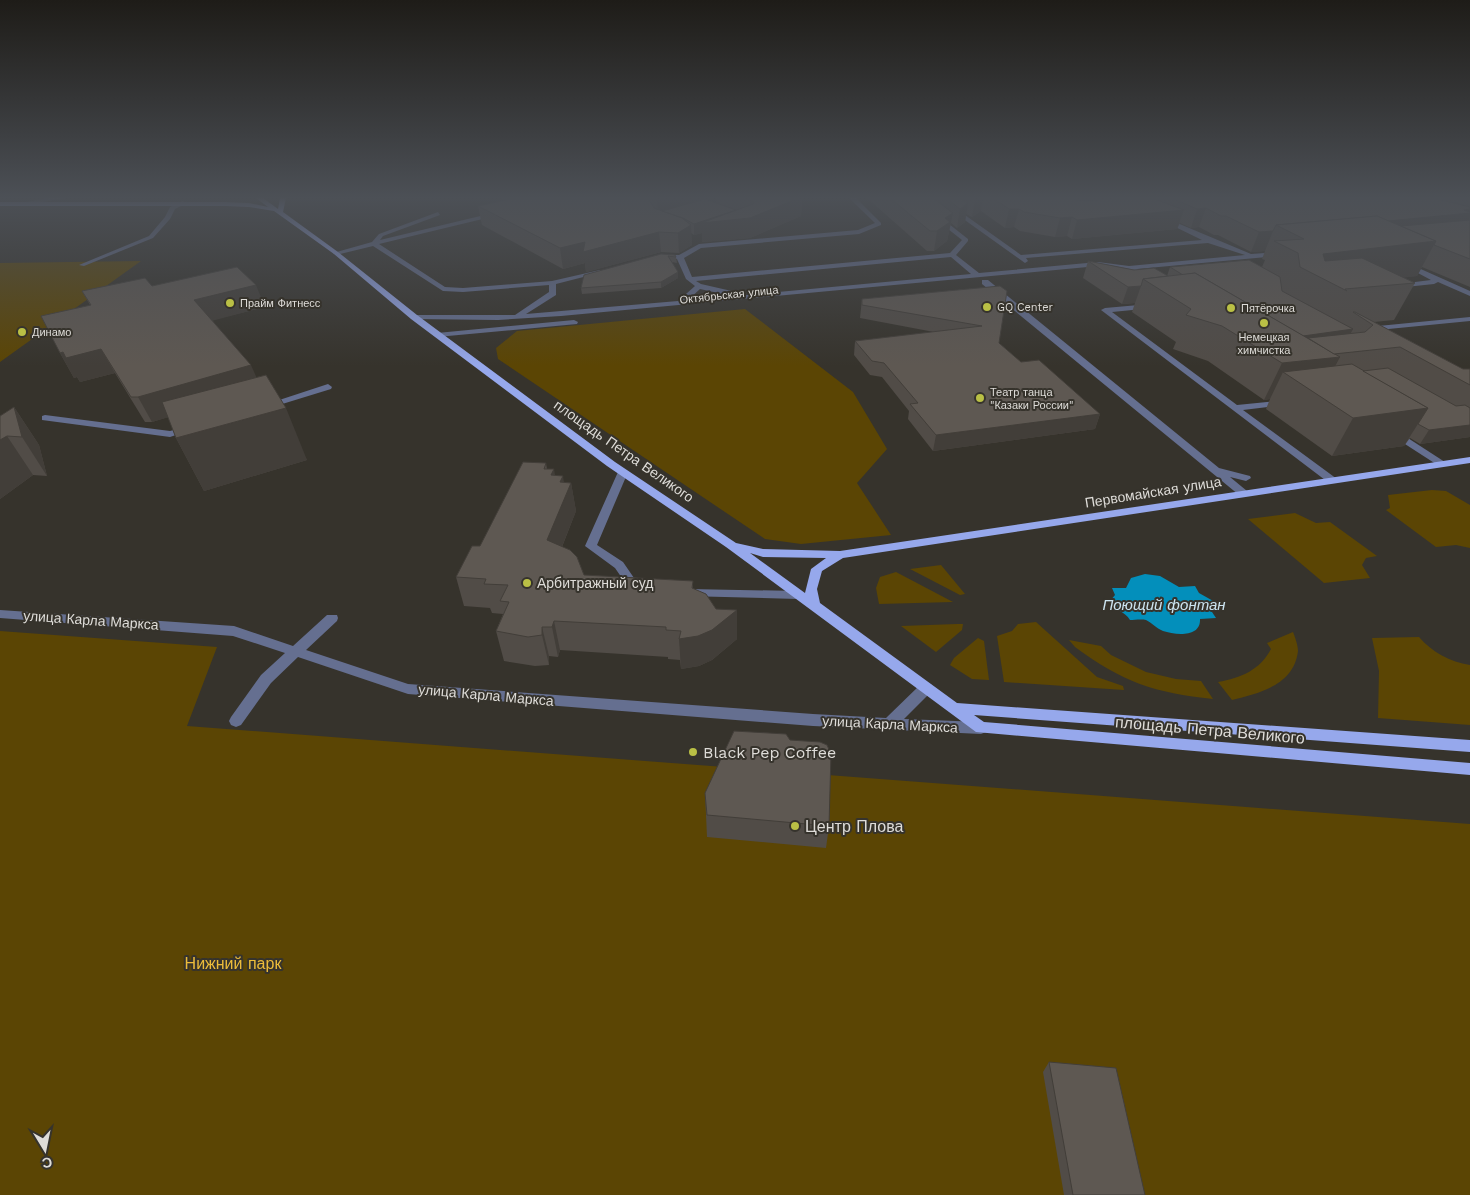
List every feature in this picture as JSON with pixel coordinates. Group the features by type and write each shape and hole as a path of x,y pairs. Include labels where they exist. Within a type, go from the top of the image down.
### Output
{"main road":[{"name":"площадь Петра Великого","path":"337,254 414,318 623,472 730,544 981,728 1470,768"},
{"name":"Первомайская улица","path":"840,555 1470,460"},
{"path":"730,544 764,553 840,555"},
{"path":"814,607 810,589 817,569 840,555"},
{"name":"площадь Петра Великого","path":"955,708 1470,746"}],"street":[{"path":"82,265 110,254"},
{"path":"389,254 443,288 462,290 552,282 605,271"},
{"path":"651,258 661,256 680,257 686,254"},
{"path":"1015,254 1037,270"},
{"path":"1020,257 1058,254"},
{"path":"1247,254 1253,256"},
{"name":"Октябрьская улица","path":"437,335 981,278 1130,268 1275,254"},
{"path":"690,279 952,255 1243,493"},
{"path":"680,257 690,279 699,286 745,297"},
{"path":"1219,259 1231,266"},
{"path":"1397,261 1470,294"},
{"path":"414,318 562,314 981,278 1098,264 1130,268 1149,280"},
{"path":"1390,286 1434,282 1435,278"},
{"path":"517,316 553,293 552,282"},
{"path":"680,303 699,286"},
{"path":"1158,305 1105,310 1333,481"},
{"path":"562,314 566,322"},
{"path":"1360,330 1470,319"},
{"path":"256,408 328,387"},
{"path":"1235,408 1291,401"},
{"path":"45,418 170,434 196,427"},
{"path":"1388,430 1443,464"},
{"path":"1212,468 1246,478"},
{"path":"623,472 590,546 618,565 637,591 647,592"},
{"path":"676,592 798,595"},
{"name":"улица Карла Маркса","path":"0,614 234,631 408,689 813,720 981,728"},
{"path":"236,721 266,679 332,618"},
{"path":"889,724 926,688"}],"green space":[{"name":"Динамо","path":"141,261 0,362 0,263"},
{"path":"745,309 853,392 887,449 857,483 891,535 801,544 765,539 498,359 496,348 517,331"},
{"path":"1432,490 1446,491 1470,505 1470,548 1456,545 1436,547 1386,510 1390,508 1388,495"},
{"path":"1295,513 1316,523 1330,522 1377,556 1366,558 1362,565 1370,578 1324,583 1248,519"},
{"path":"941,565 965,594 960,595 910,569"},
{"path":"896,572 953,602 879,604 876,588 880,577"},
{"path":"1036,622 1097,677 1123,686 1124,690 1004,682 997,636 1012,631 1018,624"},
{"path":"963,624 962,630 936,652 901,626"},
{"name":"Нижний парк","path":"0,631 217,647 187,726 1470,824 1470,1195 0,1195"},
{"path":"1293,632 1298,651 1295,663 1283,680 1254,694 1232,700 1218,682 1242,675 1255,668 1271,649 1267,643"},
{"path":"1419,637 1442,656 1470,665 1470,725 1378,718 1379,671 1372,638"},
{"path":"978,638 984,641 989,680 972,679 950,665 954,658"},
{"path":"1069,640 1101,646 1111,655 1146,672 1176,679 1201,681 1213,699 1174,693 1140,684 1108,669 1075,647"}],"water":[{"name":"Поющий фонтан","path":"1145,574 1160,576 1179,587 1195,586 1199,593 1215,602 1216,608 1212,612 1216,618 1200,619 1196,629 1186,634 1163,631 1146,620 1130,620 1110,601 1115,595 1112,588 1126,588 1131,578"}],"building":[{"path":"661,254 675,255 676,257 668,256 678,272 661,282 581,288 584,275"},
{"path":"1298,254 1325,254 1323,254 1325,261 1362,258 1415,283 1345,289 1347,291 1300,267"},
{"path":"1457,254 1470,254 1470,259"},
{"path":"1249,260 1280,277 1282,291 1353,329 1303,336 1195,273 1183,275 1170,267"},
{"path":"1088,261 1134,270 1154,268 1168,276 1143,279 1141,286 1128,287"},
{"path":"237,267 256,285 194,300 251,365 138,397 131,397 101,349 66,358 63,352 60,353 41,316 91,305 82,291 145,278 152,286"},
{"path":"1195,273 1340,357 1282,363 1222,326 1186,315 1191,309 1143,279"},
{"name":"Театр танца \"Казаки России\"","path":"1000,286 1007,291 999,343 1021,362 1039,360 1100,414 936,435 910,404 918,403 884,363 872,361 855,341 982,326 862,305 862,299"},
{"path":"1353,312 1463,369 1470,369 1470,385 1400,347 1334,354 1308,338 1365,332 1373,325"},
{"path":"1352,364 1428,408 1353,418 1283,372"},
{"path":"1388,368 1456,406 1465,405 1470,408 1470,425 1429,430 1418,424 1428,408 1363,371"},
{"path":"266,375 286,408 176,438 162,402"},
{"path":"14,407 22,437 7,436 0,440 0,416"},
{"path":"523,462 546,463 544,469 554,469 551,475 563,476 560,482 571,483 547,540 570,550 577,557 584,575 693,581 692,588 706,594 716,609 737,610 712,630 698,636 679,639 681,631 666,630 666,627 554,621 552,627 542,627 542,635 528,637 496,631 509,602 500,601 508,585 484,584 486,579 456,577 472,546 480,546"},
{"path":"734,731 786,734 790,740 820,742 827,745 831,754 829,826 707,815 705,793"},
{"path":"1049,1062 1116,1068 1145,1195 1073,1195"}],"place":[{"name":"Прайм Фитнесс","path":"230,303"},
{"name":"GQ Center","path":"987,307"},
{"name":"Пятёрочка","path":"1231,308"},
{"name":"Немецкая химчистка","path":"1264,323"},
{"name":"Динамо","path":"22,332"},
{"name":"Театр танца \"Казаки России\"","path":"980,398"},
{"name":"Арбитражный суд","path":"527,583"},
{"name":"Black Pep Coffee","path":"693,752"},
{"name":"Центр Плова","path":"795,826"}]}
